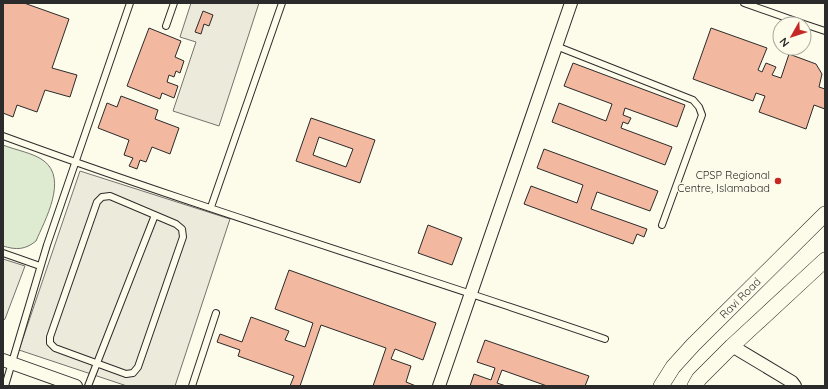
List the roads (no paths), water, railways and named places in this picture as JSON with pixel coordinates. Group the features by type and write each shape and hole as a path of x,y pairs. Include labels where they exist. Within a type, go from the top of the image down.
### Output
{"street":[{"path":"439,386 571,3"},
{"name":"Ravi Road","path":"660,386 673,367 693,345 825,214"},
{"path":"695,386 699,379 732,346 825,260"},
{"path":"732,346 792,382 795,386"},
{"path":"7,362 76,386"}],"lane":[{"path":"4,386 7,362 130,3"},
{"path":"166,26 174,3"},
{"path":"211,208 282,3"},
{"path":"744,3 781,16"},
{"path":"812,27 825,31"},
{"path":"556,46 692,100 699,107 702,115 662,225"},
{"path":"3,136 75,163 605,339"},
{"path":"110,196 155,215 176,224 182,229 183,236 138,367 133,373 126,374 55,348 50,343 50,337 98,202 102,197 110,196"},
{"path":"88,386 155,215"},
{"path":"3,254 40,266"},
{"path":"192,386 216,313"}],"place":[{"name":"CPSP Regional Centre, Islamabad","path":"778,181"}]}
